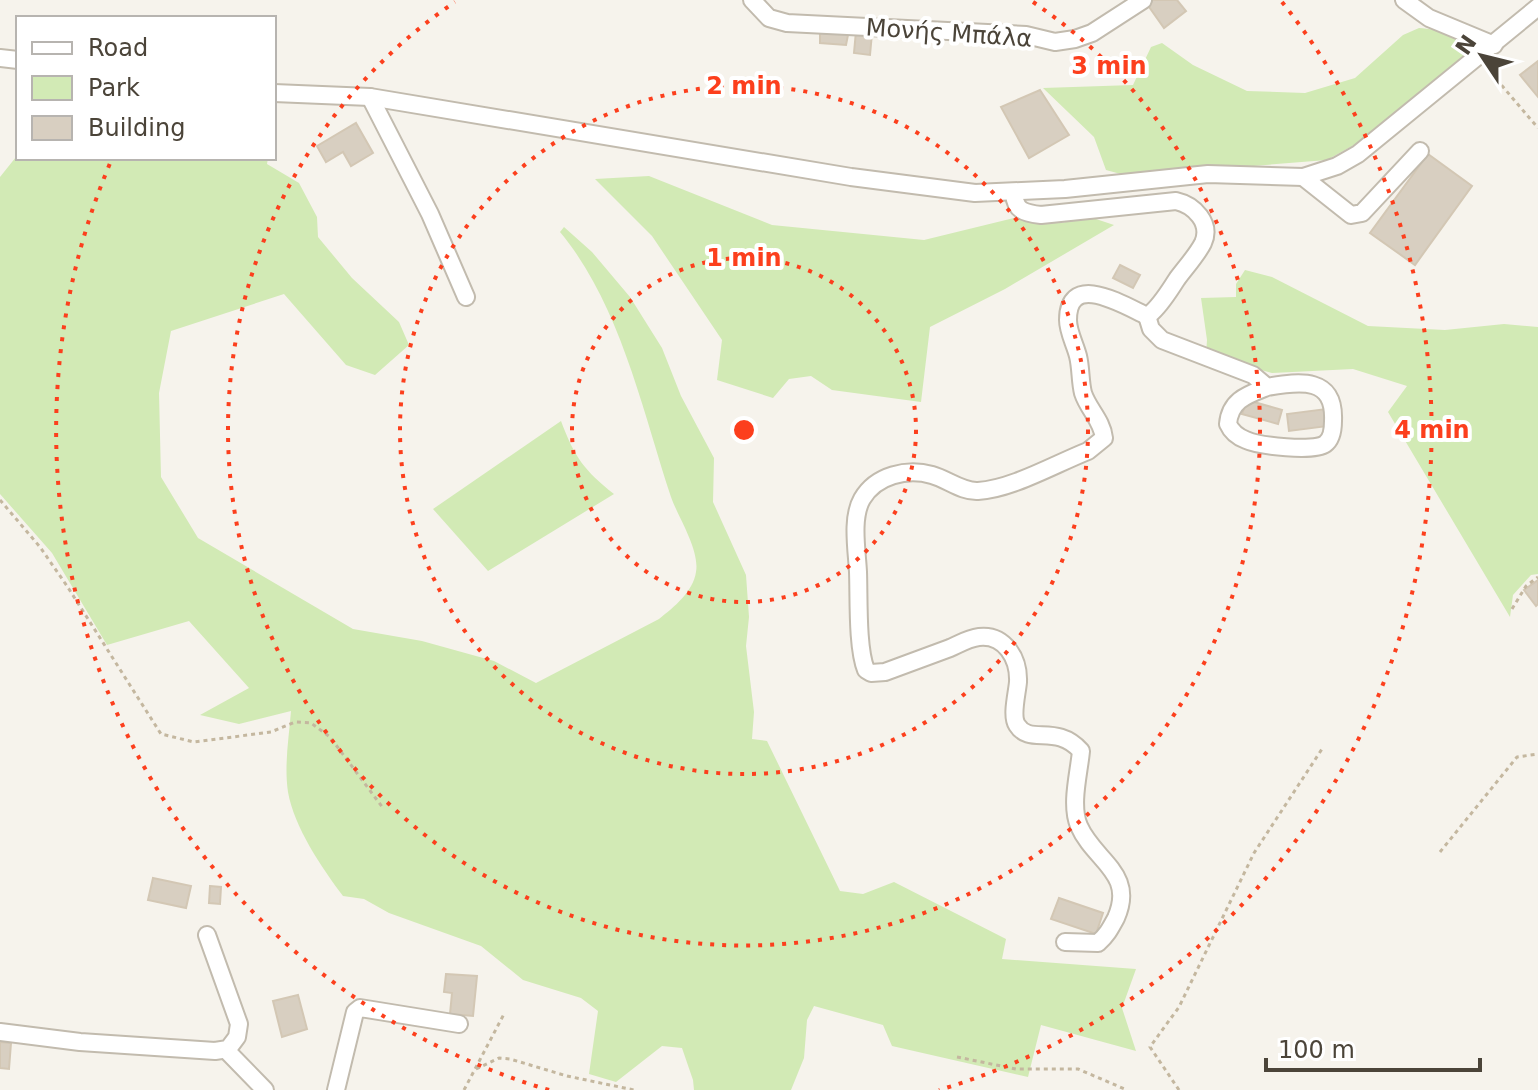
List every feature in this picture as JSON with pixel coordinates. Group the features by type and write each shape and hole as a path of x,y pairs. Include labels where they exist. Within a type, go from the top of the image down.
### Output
{"street":[{"name":"Μονής Μπάλα","path":"752,0 769,18 787,23 1026,35 1055,42 1092,33 1143,0"},
{"path":"1404,0 1429,18 1494,45"},
{"path":"276,93 370,97 877,181 963,192 1014,193 1208,174 1303,177 1337,166 1358,154 1538,7"},
{"path":"370,97 430,214 466,297"},
{"path":"1303,177 1351,215 1362,213 1420,151"},
{"path":"1014,193 1017,208 1041,215 1169,200 1191,205 1204,226 1203,242 1156,309 1147,316"},
{"path":"1065,942 1098,943 1108,935 1120,908 1122,892 1118,877 1079,827 1075,811 1081,751 1065,737 1028,735 1018,728 1014,719 1018,677 1014,659 1005,645 994,638 978,637 885,672 871,673 866,670 856,527 861,500 872,487 891,474 916,472 934,475 975,492 1000,487 1098,444 1104,438 1102,429 1083,392 1078,356 1069,331 1071,303 1079,296 1092,294 1147,316 1151,329 1162,340 1253,375 1267,387 1296,384 1326,389 1332,401 1333,420 1331,438 1327,443 1312,447 1263,444 1245,440 1234,433 1228,424 1231,408 1241,398 1267,387"},
{"path":"207,935 229,989 239,1024 235,1042 226,1050"},
{"path":"336,1090 355,1012 360,1008 459,1024"},
{"path":"0,1032 80,1042 226,1050 265,1090"}],"path":[{"path":"1478,57 1538,128"},
{"path":"0,500 40,547 67,586 161,734 194,742 271,732 295,722 311,723 330,737 383,808"},
{"path":"1512,609 1526,586 1538,577"},
{"path":"1179,1090 1150,1047 1179,1007 1254,853 1322,749"},
{"path":"1440,852 1517,757 1538,754"},
{"path":"464,1090 504,1014"},
{"path":"957,1057 1016,1069 1078,1069 1127,1090"},
{"path":"476,1069 499,1058 510,1059 567,1076 634,1090"}],"green space":[{"path":"1419,28 1454,36 1467,53 1445,77 1361,141 1327,160 1128,176 1106,170 1094,137 1043,88 1133,85 1151,47 1162,43 1193,65 1247,91 1305,93 1355,78 1403,35"},
{"path":"16,157 16,160 268,160 267,164 299,183 317,217 318,237 352,278 399,322 409,345 375,375 346,365 284,294 171,331 159,393 161,477 198,538 353,629 422,641 494,661 536,683 659,619 687,592 696,572 692,544 671,497 614,324 581,260 560,232 564,227 592,252 630,297 662,348 681,396 714,458 713,502 746,575 749,617 746,646 754,712 752,739 767,741 840,891 863,894 894,882 1006,939 1002,959 1136,969 1122,1008 1136,1051 1041,1025 1028,1077 892,1046 883,1025 814,1006 807,1020 804,1058 791,1090 694,1090 682,1048 662,1046 616,1082 589,1074 598,1011 581,998 523,980 481,946 389,913 364,899 343,896 310,847 291,805 286,772 291,711 239,724 200,715 249,688 189,621 107,645 52,553 0,494 0,177"},
{"path":"649,176 772,225 924,240 1022,216 1059,223 1093,218 1114,225 1005,289 930,327 921,402 832,390 811,376 789,379 773,398 717,380 722,340 652,236 595,179"},
{"path":"1245,270 1272,277 1368,326 1445,330 1504,324 1538,327 1538,574 1531,575 1513,595 1510,617 1388,412 1407,386 1353,369 1272,373 1206,355 1201,298 1236,297 1236,284"},
{"path":"561,421 582,462 614,494 488,571 433,509"}],"building":[{"path":"1153,0 1177,0 1186,11 1164,28 1147,4"},
{"path":"820,27 849,30 846,45 820,43"},
{"path":"856,31 872,33 870,55 854,53"},
{"path":"1538,61 1538,97 1520,75"},
{"path":"1040,90 1069,135 1029,158 1001,107"},
{"path":"356,123 373,153 351,166 343,152 326,162 317,146"},
{"path":"1428,154 1472,186 1415,265 1370,233"},
{"path":"1120,265 1140,275 1133,288 1113,278"},
{"path":"1247,400 1282,410 1278,424 1242,414"},
{"path":"1326,409 1328,426 1289,431 1287,414"},
{"path":"1538,580 1538,604 1536,606 1524,590"},
{"path":"153,878 191,886 186,908 148,900"},
{"path":"210,886 221,887 220,904 209,903"},
{"path":"1059,898 1103,913 1096,934 1051,919"},
{"path":"446,974 477,976 473,1016 450,1014 452,993 444,992"},
{"path":"298,995 307,1029 282,1037 273,1001"},
{"path":"0,1042 11,1043 9,1069 0,1068"}]}
